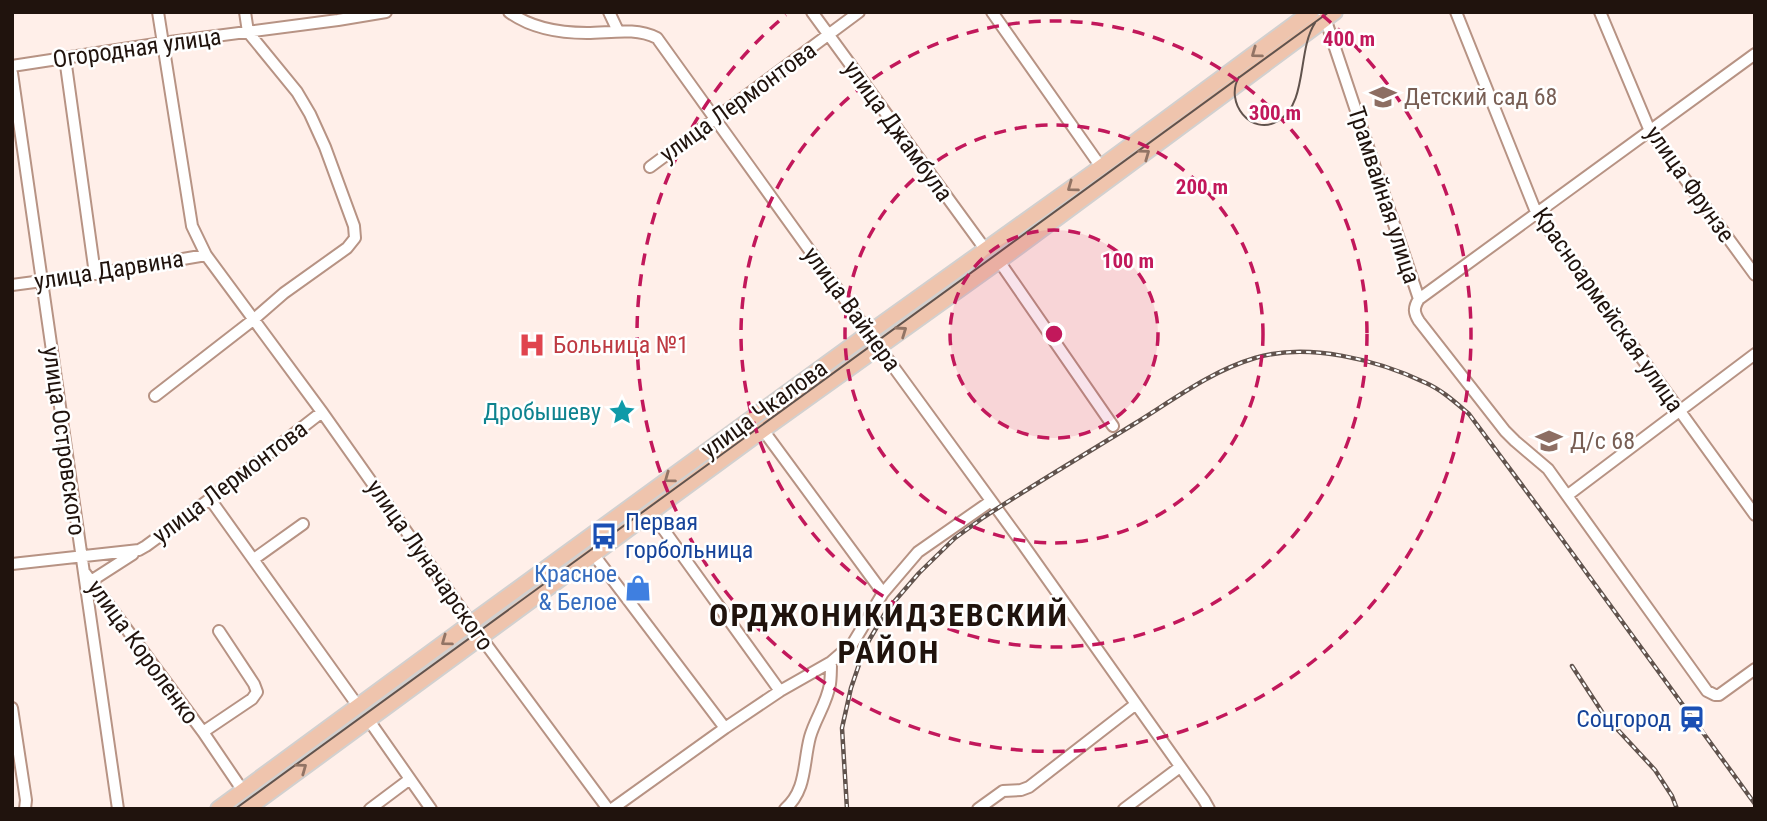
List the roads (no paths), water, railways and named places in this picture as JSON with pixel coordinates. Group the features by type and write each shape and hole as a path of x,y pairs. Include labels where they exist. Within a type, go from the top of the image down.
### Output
{"main road":[{"name":"улица Чкалова","path":"218,809 1311,12"},
{"name":"улица Чкалова","path":"252,807 480,636 999,261 1328,15"},
{"name":"улица Луначарского","path":"471,623 480,636"}],"street":[{"name":"улица Луначарского","path":"158,12 192,226 206,255 471,623"},
{"path":"155,396 284,293 347,248 355,238 325,147 310,114 297,92 248,32 246,12"},
{"name":"Огородная улица","path":"12,66 248,32 337,16 386,12"},
{"name":"улица Вайнера","path":"509,12 536,26 565,32 618,31 657,38 1209,809"},
{"path":"609,12 618,31"},
{"name":"улица Джамбула","path":"812,12 985,249"},
{"name":"улица Лермонтова","path":"650,167 859,12"},
{"path":"992,12 1101,167"},
{"name":"Красноармейская улица","path":"1456,12 1536,212 1755,515"},
{"name":"улица Фрунзе","path":"1600,12 1650,131 1755,275"},
{"name":"Трамвайная улица","path":"1328,15 1419,299 1414,306 1419,321 1505,431 1544,464 1707,691 1720,695 1755,668"},
{"path":"1419,299 1755,54"},
{"path":"65,58 95,274"},
{"name":"улица Островского","path":"12,73 118,809"},
{"name":"улица Дарвина","path":"12,285 206,255"},
{"path":"999,261 1113,426"},
{"path":"1568,495 1755,354"},
{"name":"улица Лермонтова","path":"12,564 139,550 211,499 321,412"},
{"path":"763,430 883,593"},
{"path":"211,499 358,706"},
{"path":"610,809 780,691 831,662 853,643 883,593 918,552 991,501"},
{"path":"651,513 780,691"},
{"path":"254,559 303,524"},
{"path":"91,581 139,550"},
{"path":"594,555 725,728"},
{"name":"улица Короленко","path":"84,571 203,732 243,791"},
{"name":"улица Короленко","path":"203,732 252,699 257,692 219,631"},
{"name":"улица Луначарского","path":"480,636 610,809"},
{"path":"785,809 801,788 810,736 824,706 830,684 831,662"},
{"path":"978,809 1003,791 1029,787 1136,704"},
{"path":"12,708 26,800 25,809"},
{"path":"368,719 431,809"},
{"path":"1124,809 1180,767"},
{"path":"370,809 410,779"}],"tram line":[{"path":"235,809 1329,12"},
{"path":"1239,77 1235,97 1243,114 1258,124 1268,125 1278,121 1294,102 1309,34 1315,23"}],"railway":[{"path":"847,809 842,728 851,688 865,647 887,610 919,573 955,538 984,517 1193,387 1223,370 1255,358 1297,352 1342,356 1386,367 1432,386 1469,414 1755,804"},
{"path":"1572,666 1604,715 1655,770 1677,809"}],"place":[{"name":"Детский сад 68","path":"1383,97"},
{"name":"Больница №1","path":"532,345"},
{"name":"Дробышеву","path":"622,412"},
{"name":"Д/с 68","path":"1549,441"},
{"name":"Первая горбольница","path":"604,536"},
{"name":"Красное & Белое","path":"638,588"},
{"name":"Соцгород","path":"1692,719"}],"district":[{"name":"ОРДЖОНИКИДЗЕВСКИЙ РАЙОН","path":"889,634"}]}
